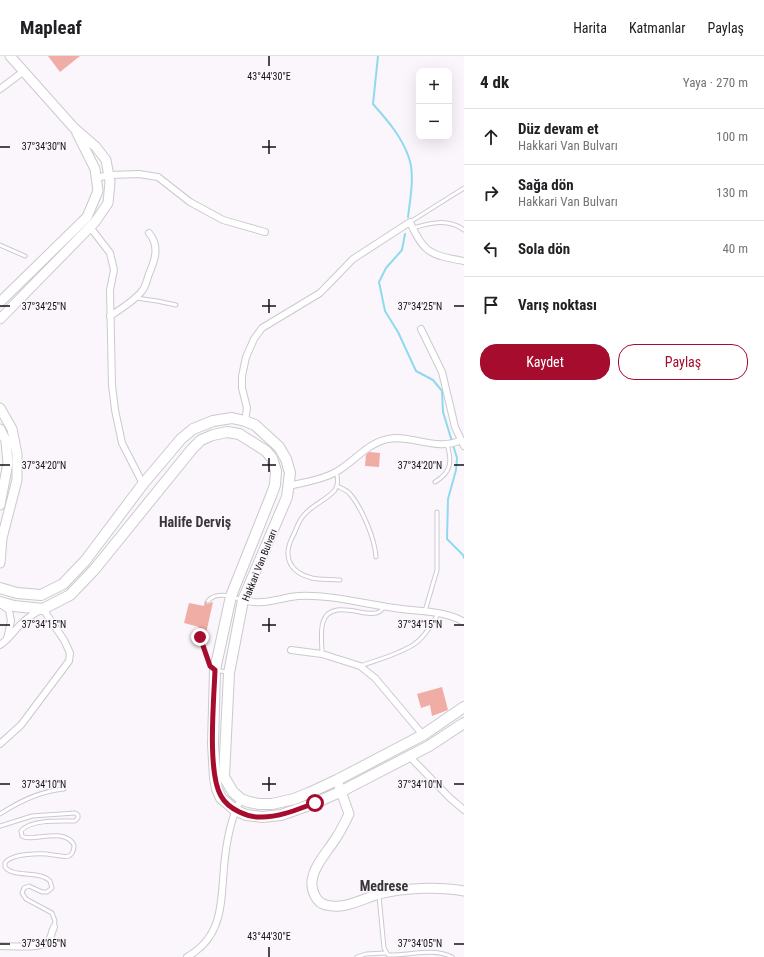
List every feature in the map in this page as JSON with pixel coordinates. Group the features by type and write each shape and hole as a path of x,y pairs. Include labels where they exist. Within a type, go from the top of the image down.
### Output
{"main road":[{"name":"Hakkari Van Bulvarı","path":"0,588 17,593 41,595 63,584 85,561 142,484 180,439 194,429 213,421 232,418 255,425 279,447 286,459 290,473 287,497 243,600 229,673 224,777 233,792 241,799"},
{"name":"Hakkari Van Bulvarı","path":"43,609 70,595 94,570 192,449 201,440 213,435 228,432 239,434 266,451 272,458 276,471 275,485 231,596 215,670 213,744 215,778 217,789 221,798 235,810 246,815 262,817 281,815 315,803 342,791 429,746 464,722"},
{"path":"0,603 43,609"},
{"path":"241,799 254,803 272,804 294,799 309,793 423,735 464,707"}],"street":[{"path":"0,319 90,227 108,203 110,182 106,160 96,147 74,128 10,56"},
{"path":"0,89 24,71"},
{"path":"0,302 87,217 98,191 95,169 74,128"},
{"path":"96,178 109,175 139,174 158,177 190,202 223,220 265,232"},
{"path":"245,421 247,408 242,388 242,376 246,357 254,339 262,328 320,293 352,259 411,225 420,242 431,252 439,256 464,261"},
{"path":"90,227 110,253 114,270 110,290 110,316 112,385 115,410 122,443 142,484"},
{"path":"110,316 143,290 154,262 156,246 149,233"},
{"path":"289,486 319,479 336,472 366,450 387,439 397,438 437,444 460,443 442,372 421,329"},
{"path":"0,408 12,429 17,454 17,480 2,538 0,563"},
{"path":"0,429 6,441 8,463 0,505"},
{"path":"243,600 251,603 264,603 297,596 321,596 438,614 464,622"},
{"path":"0,603 9,610 11,621 7,640"},
{"path":"0,645 33,614 43,609 64,640 70,653 69,661 21,725 0,744"},
{"path":"290,650 322,654 360,666 375,678 423,735"},
{"path":"409,756 450,798 464,810"},
{"path":"337,780 349,814 337,837 315,871 312,881 318,902 324,905 333,906 355,903 379,894 418,888 454,889 464,891"},
{"path":"187,957 203,946 210,937 217,922 223,890 224,867 230,826 235,810 241,799"},
{"path":"0,946 36,945 46,943 49,940 54,927"}],"lane":[{"path":"411,225 464,188"},
{"path":"411,225 442,222 454,224 464,230"},
{"path":"0,245 25,256"},
{"path":"134,298 176,305"},
{"path":"435,482 444,476 450,466 448,444"},
{"path":"336,472 338,480 337,486 334,491 316,504 302,517 290,541 287,556 292,567 302,574 313,578 340,580"},
{"path":"337,486 350,493 362,514 373,538 376,557"},
{"path":"425,612 437,570 437,512"},
{"path":"208,601 215,596 231,596 243,600"},
{"path":"322,654 322,624 326,616 335,611 352,610 373,613 380,612 384,606"},
{"path":"360,666 413,645 428,631 438,614"},
{"path":"200,637 210,666 215,670 229,673"},
{"path":"0,814 34,795 64,789"},
{"path":"0,826 32,816 69,813 75,813 78,815 78,818 75,821 52,821 25,827 21,831 22,836 26,838 50,835 68,839 74,845 74,851 70,855 65,857 52,854 26,855 10,858 5,862 5,867 10,871 45,877 50,881 52,888 47,892 42,892 29,886 24,888 22,893 26,899 52,913 55,921 54,927"},
{"path":"379,894 384,948 386,953"},
{"path":"357,957 366,954 386,953 392,956 430,953 448,955 452,957"}],"building":[{"path":"48,56 80,56 60,72"},
{"path":"369,452 380,453 379,467 365,466 366,455"},
{"path":"205,600 207,604 213,602 205,638 201,634 197,636 199,627 184,623 189,603 204,606"},
{"path":"442,687 448,710 432,716 430,705 421,708 417,694"}],"waterway":[{"path":"378,56 373,104 403,143 409,158 412,180 408,217"},
{"path":"405,234 402,250 386,268 379,282 385,311 398,332 416,371 433,380 442,391 443,412 457,458 456,470 448,499 447,539 463,555 464,558"}],"district":[{"name":"Halife Derviş","path":"195,522"},
{"name":"Medrese","path":"384,886"}],"route":[{"path":"200,637 210,666 215,670 213,744 215,778 217,789 221,798 235,810 246,815 262,817 281,815 315,803"}]}
